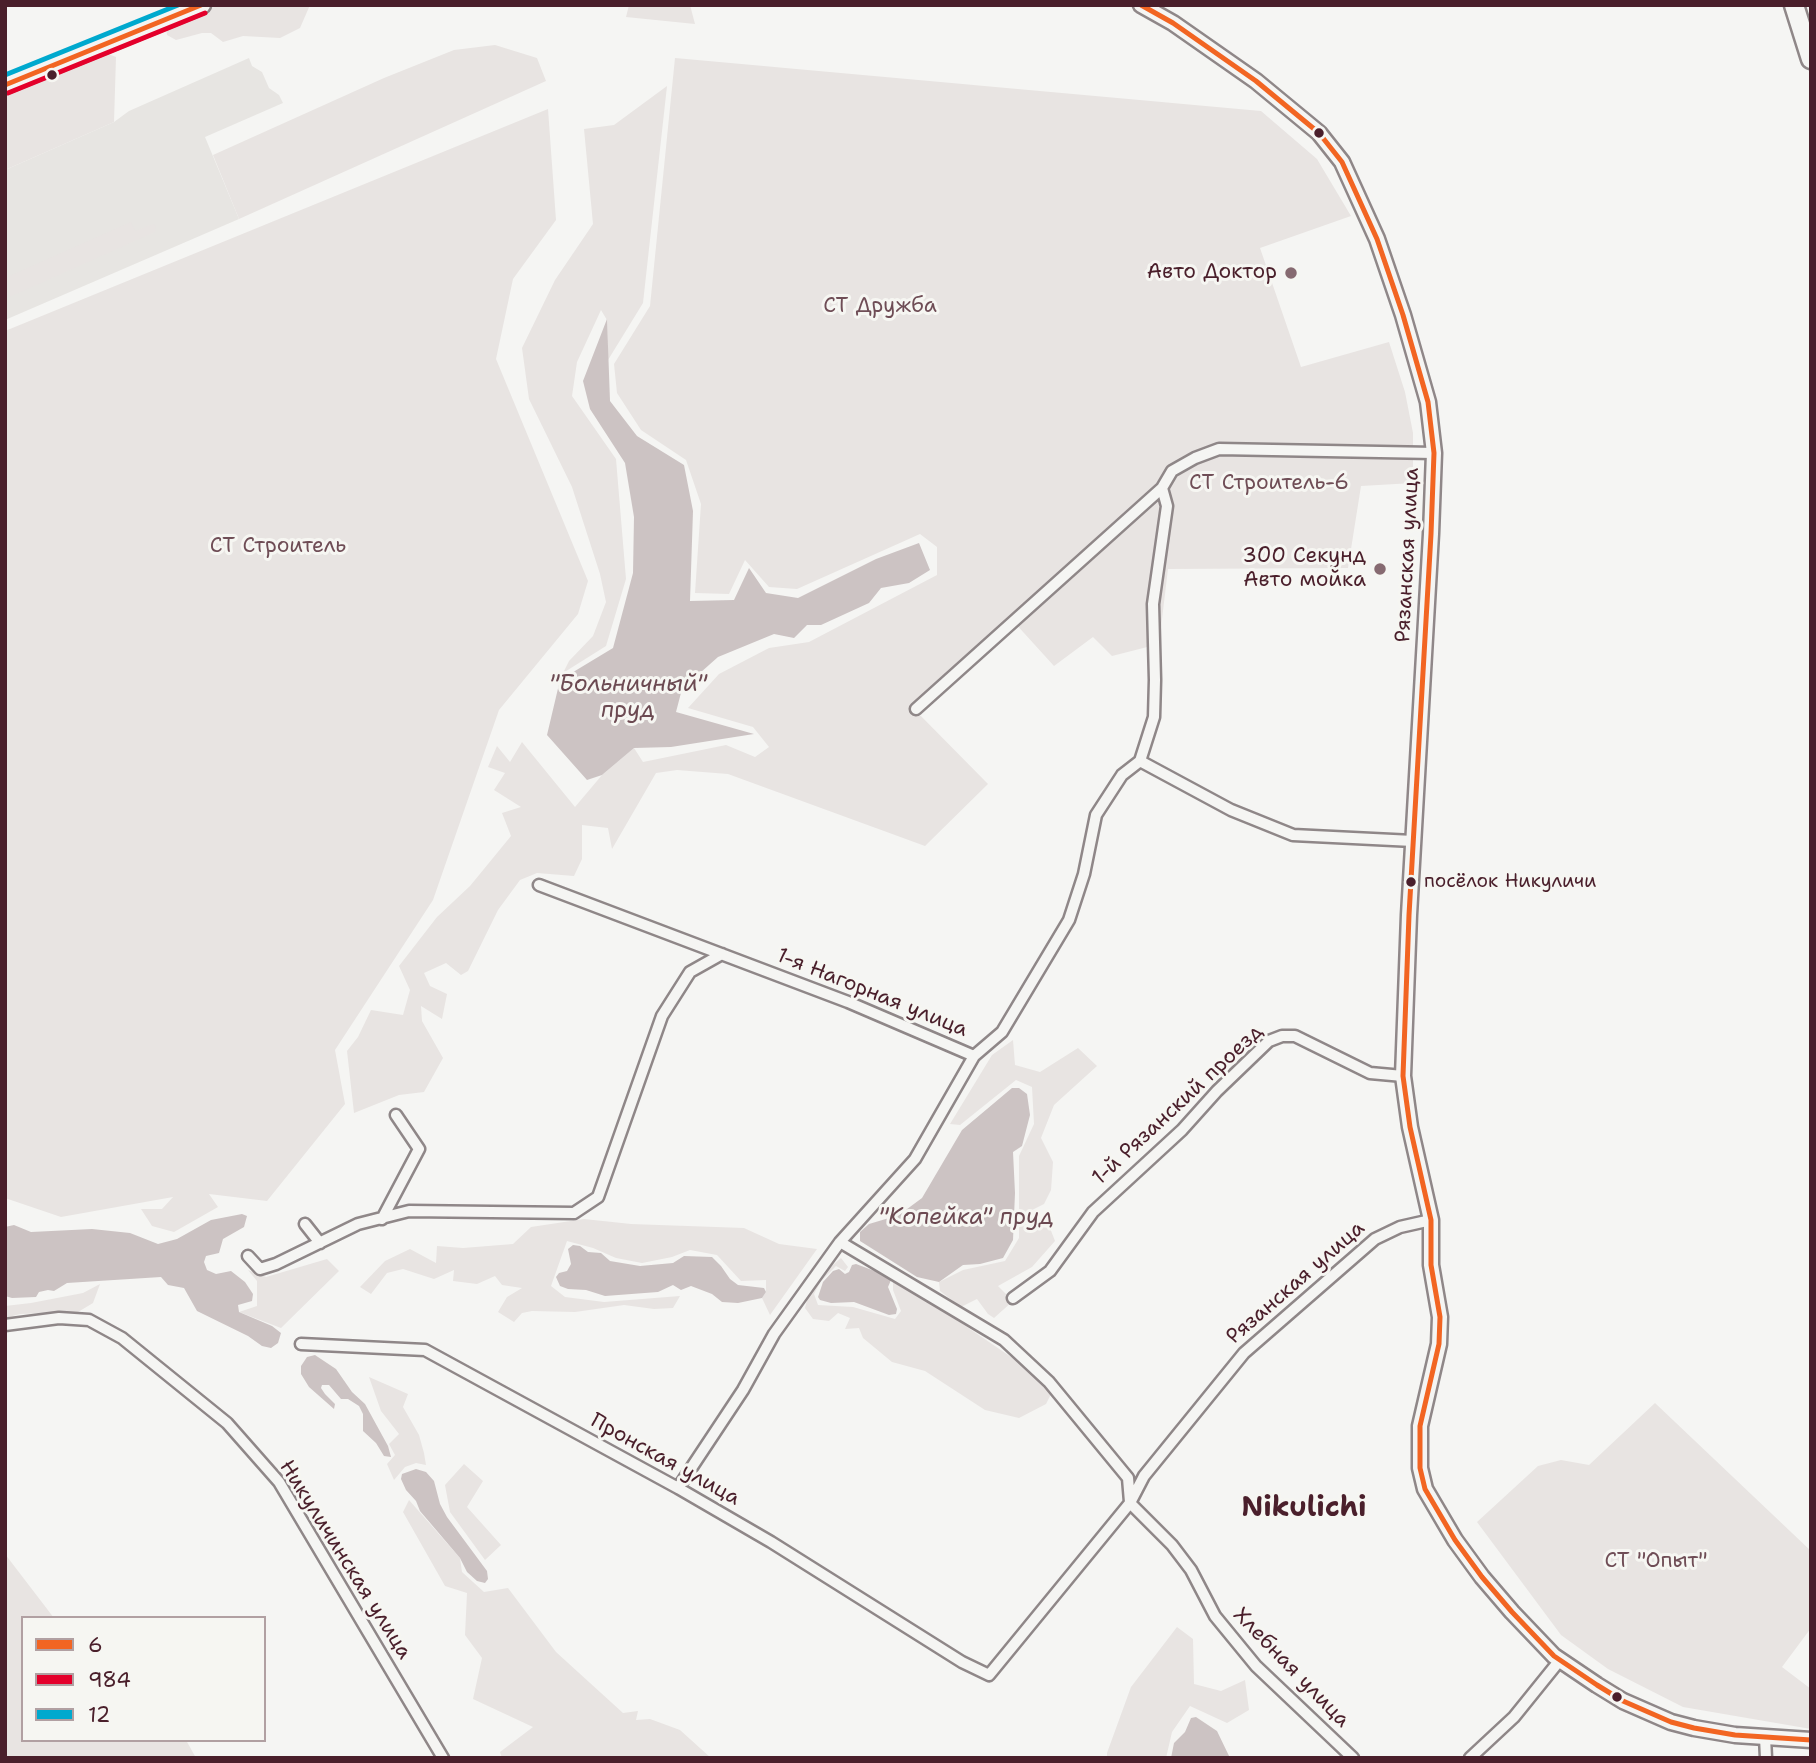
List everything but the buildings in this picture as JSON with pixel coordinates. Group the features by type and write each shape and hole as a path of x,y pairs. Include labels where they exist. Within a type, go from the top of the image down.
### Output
{"highway":[{"path":"1794,5 1811,59"}],"main road":[{"path":"5,74 176,5"},
{"path":"5,85 202,5"}],"street":[{"name":"Рязанская улица","path":"1141,5 1173,23 1256,81 1319,133 1342,162 1377,239 1404,316 1429,402 1434,453 1431,534 1413,841 1403,1076 1410,1127 1431,1220 1431,1265 1440,1317 1440,1344 1420,1426 1420,1468 1425,1489 1455,1540 1482,1577 1552,1654 1623,1701 1671,1722 1693,1728 1735,1735 1811,1740"},
{"path":"916,709 1162,488 1172,471 1195,458 1219,449 1434,453"},
{"path":"974,1056 1002,1032 1069,920 1084,874 1096,815 1122,775 1140,761 1154,717 1156,680 1153,604 1167,506 1162,488"},
{"path":"1140,761 1231,810 1293,835 1413,841"},
{"name":"1-я Нагорная улица","path":"539,885 848,1002 974,1056 915,1159 839,1242 774,1334 743,1390 678,1488"},
{"path":"248,1256 260,1269 276,1264 358,1224 409,1211 575,1213 598,1197 662,1016 690,972 722,954"},
{"name":"1-й Рязанский проезд","path":"1013,1298 1050,1271 1093,1212 1182,1130 1217,1091 1269,1041 1282,1036 1295,1036 1370,1073 1403,1076"},
{"path":"382,1219 419,1149 396,1115"},
{"name":"Рязанская улица","path":"989,1675 1130,1503 1144,1476 1244,1353 1375,1239 1400,1227 1431,1220"},
{"path":"305,1224 320,1243"},
{"path":"839,1242 1004,1340 1049,1382 1128,1478 1130,1503"},
{"name":"Никуличинская улица","path":"9,1324 59,1318 89,1320 121,1338 227,1423 279,1482 443,1758"},
{"name":"Пронская улица","path":"301,1344 425,1350 678,1488 771,1542 962,1662 989,1675"},
{"name":"Хлебная улица","path":"1130,1503 1172,1545 1191,1570 1215,1616 1256,1666 1353,1758"},
{"path":"1470,1758 1514,1717 1560,1660"},
{"path":"1765,1737 1766,1758"}],"shaded area":[{"path":"249,58 252,66 262,72 269,88 279,95 283,103 205,137 239,219 5,320 5,170"}],"green space":[{"path":"219,5 310,5 300,28 280,38 243,36 223,42 211,33 176,40 167,35 166,27"},
{"path":"629,5 690,5 695,24 626,17"},
{"path":"495,45 537,58 546,81 239,219 213,155 384,78 454,50"},
{"path":"103,52 116,57 114,122 5,170 5,91"},
{"name":"СТ Дружба","path":"675,58 1261,111 1317,159 1351,216 1260,248 1301,367 1389,342 1405,392 1413,433 1413,483 1361,486 1348,568 1168,569 1159,644 1112,656 1093,637 1054,666 1014,622 916,711 988,784 925,846 728,774 677,770 656,773 612,849 608,828 582,825 582,859 574,876 537,873 520,880 498,910 468,971 461,975 446,963 424,973 430,986 447,994 442,1019 421,1006 422,1021 443,1058 424,1092 399,1095 354,1113 347,1051 358,1037 371,1010 403,1015 410,990 399,966 437,917 470,886 511,836 502,813 521,807 494,790 505,773 488,767 497,746 510,762 522,742 575,807 602,775 634,748 643,762 726,745 755,757 769,747 753,727 688,708 719,674 769,648 809,642 937,575 937,547 920,534 797,589 769,587 745,560 729,594 695,593 701,504 686,460 641,430 617,393 614,364 650,306"},
{"path":"667,86 643,303 608,360 607,320 601,310 577,362 572,396 616,459 626,579 606,646 563,673 569,661 593,636 606,602 600,574 572,487 529,399 522,348 555,280 593,224 584,129 614,125"},
{"name":"СТ Строитель","path":"548,109 556,220 513,279 496,359 588,581 578,614 499,710 433,900 335,1050 345,1104 267,1201 209,1194 218,1207 174,1232 152,1226 141,1209 162,1209 173,1197 61,1217 5,1198 5,331"},
{"path":"131,222 135,231 153,224 156,226 155,232 5,299 5,278"},
{"path":"1013,1040 1015,1065 1040,1072 1078,1048 1097,1066 1054,1105 1041,1138 1053,1162 1051,1190 1044,1204 1030,1211 1037,1227 1050,1228 1055,1241 1032,1267 998,1286 1013,1301 994,1318 977,1299 961,1307 940,1291 939,1282 963,1270 1005,1261 1019,1238 1019,1156 1034,1124 1032,1087 1016,1080 960,1125 950,1124 992,1055"},
{"path":"584,1219 631,1224 744,1228 779,1244 817,1249 770,1315 762,1298 766,1292 766,1280 741,1281 717,1255 690,1250 642,1263 616,1258 567,1241 551,1286 565,1297 604,1302 680,1296 673,1308 654,1309 624,1305 575,1312 532,1311 522,1313 514,1322 498,1312 507,1297 522,1288 502,1285 495,1276 477,1284 453,1281 454,1270 434,1279 403,1269 387,1273 371,1294 360,1287 385,1261 410,1249 436,1263 437,1246 463,1248 513,1244 531,1227"},
{"path":"841,1258 848,1267 845,1271 836,1266 821,1281 814,1294 818,1305 853,1307 895,1319 901,1311 893,1290 893,1282 926,1299 1014,1359 1052,1392 1046,1404 1019,1418 985,1410 925,1371 892,1362 863,1338 859,1328 845,1329 850,1318 838,1313 829,1321 813,1319 805,1308 808,1296 820,1276"},
{"path":"327,1259 339,1271 281,1328 239,1312 257,1306 257,1281 248,1270 266,1277"},
{"path":"100,1284 93,1303 78,1312 20,1314 5,1318 5,1306 83,1293"},
{"path":"369,1377 408,1394 403,1407 419,1435 424,1453 426,1465 416,1463 405,1467 394,1480 387,1464 395,1455 389,1444 399,1434 381,1411"},
{"name":"СТ \"Опыт\"","path":"1655,1403 1811,1551 1811,1628 1782,1667 1811,1689 1811,1729 1683,1707 1608,1669 1561,1635 1477,1522 1538,1466 1561,1460 1589,1465"},
{"path":"464,1464 483,1481 467,1507 501,1545 485,1560 450,1512 445,1485"},
{"path":"409,1500 460,1558 462,1572 484,1592 508,1588 556,1652 623,1713 638,1711 636,1720 650,1719 680,1730 711,1758 502,1758 500,1752 533,1727 473,1699 482,1658 465,1635 467,1593 445,1586 403,1512"},
{"path":"5,1554 52,1616 21,1616 21,1742 187,1742 196,1758 5,1758"},
{"path":"1177,1627 1193,1639 1194,1684 1221,1691 1245,1680 1249,1710 1227,1723 1190,1706 1172,1732 1166,1758 1107,1758 1131,1687"}],"water":[{"name":"\"Больничный\" пруд","path":"607,319 610,401 637,436 684,465 693,511 690,601 734,600 749,568 766,593 798,598 876,559 919,543 930,570 909,583 881,588 869,603 821,625 807,625 794,638 774,634 718,657 682,689 676,712 754,734 671,747 634,748 602,775 587,780 547,735 560,680 613,648 633,573 634,517 625,463 590,409 583,381"},
{"name":"\"Копейка\" пруд","path":"1012,1088 1019,1088 1027,1094 1030,1115 1022,1146 1013,1152 1013,1240 1003,1258 963,1265 939,1282 917,1277 860,1241 860,1232 869,1224 899,1215 922,1198 962,1130"},
{"path":"242,1214 247,1216 244,1227 223,1239 219,1253 206,1256 204,1262 207,1270 216,1274 231,1271 245,1282 253,1294 252,1301 238,1305 239,1312 272,1326 281,1333 278,1343 271,1348 262,1346 248,1336 197,1311 184,1288 168,1285 161,1277 67,1283 54,1291 39,1292 36,1297 5,1296 5,1227 14,1225 31,1232 92,1229 130,1233 158,1244 177,1239 211,1220"},
{"path":"573,1245 588,1252 601,1253 610,1261 640,1266 673,1263 684,1256 712,1257 738,1285 764,1288 766,1292 762,1298 738,1303 722,1302 712,1294 691,1286 681,1290 673,1285 658,1292 605,1296 586,1290 568,1289 560,1286 556,1277 567,1271 571,1264 568,1249"},
{"path":"856,1264 891,1280 888,1287 897,1309 896,1314 889,1315 854,1302 831,1303 820,1300 818,1297 823,1282 833,1271 839,1269 845,1274"},
{"path":"315,1355 336,1369 352,1392 365,1404 388,1446 391,1457 384,1456 376,1443 363,1431 363,1414 359,1406 348,1399 341,1399 329,1385 322,1385 325,1394 335,1404 334,1409 309,1387 301,1374 301,1366 307,1357"},
{"path":"416,1469 426,1472 434,1481 440,1504 447,1517 487,1571 488,1579 485,1583 477,1581 467,1572 460,1558 406,1490 401,1479 402,1474"},
{"path":"1196,1717 1217,1731 1230,1758 1171,1758 1174,1743 1185,1732 1191,1718"}],"transit line":[{"name":"12","path":"5,75 178,5"},
{"name":"6","path":"5,85 201,5"},
{"name":"6","path":"1141,5 1173,23 1256,81 1319,133 1342,162 1377,239 1403,315 1428,402 1434,453 1431,534 1409,915 1403,1076 1410,1127 1431,1220 1431,1265 1440,1317 1439,1344 1420,1426 1420,1468 1425,1489 1455,1540 1512,1612 1554,1656 1597,1685 1623,1701 1671,1722 1694,1728 1735,1735 1811,1740"},
{"name":"984","path":"8,93 205,13"}],"place":[{"name":"Авто Доктор","path":"1291,273"},
{"name":"300 Секунд Авто мойка","path":"1380,569"},
{"name":"посёлок Никуличи","path":"1411,882"}],"district":[{"name":"Nikulichi","path":"1304,1509"}],"park label":[{"name":"СТ Строитель-6","path":"1269,484"}]}
